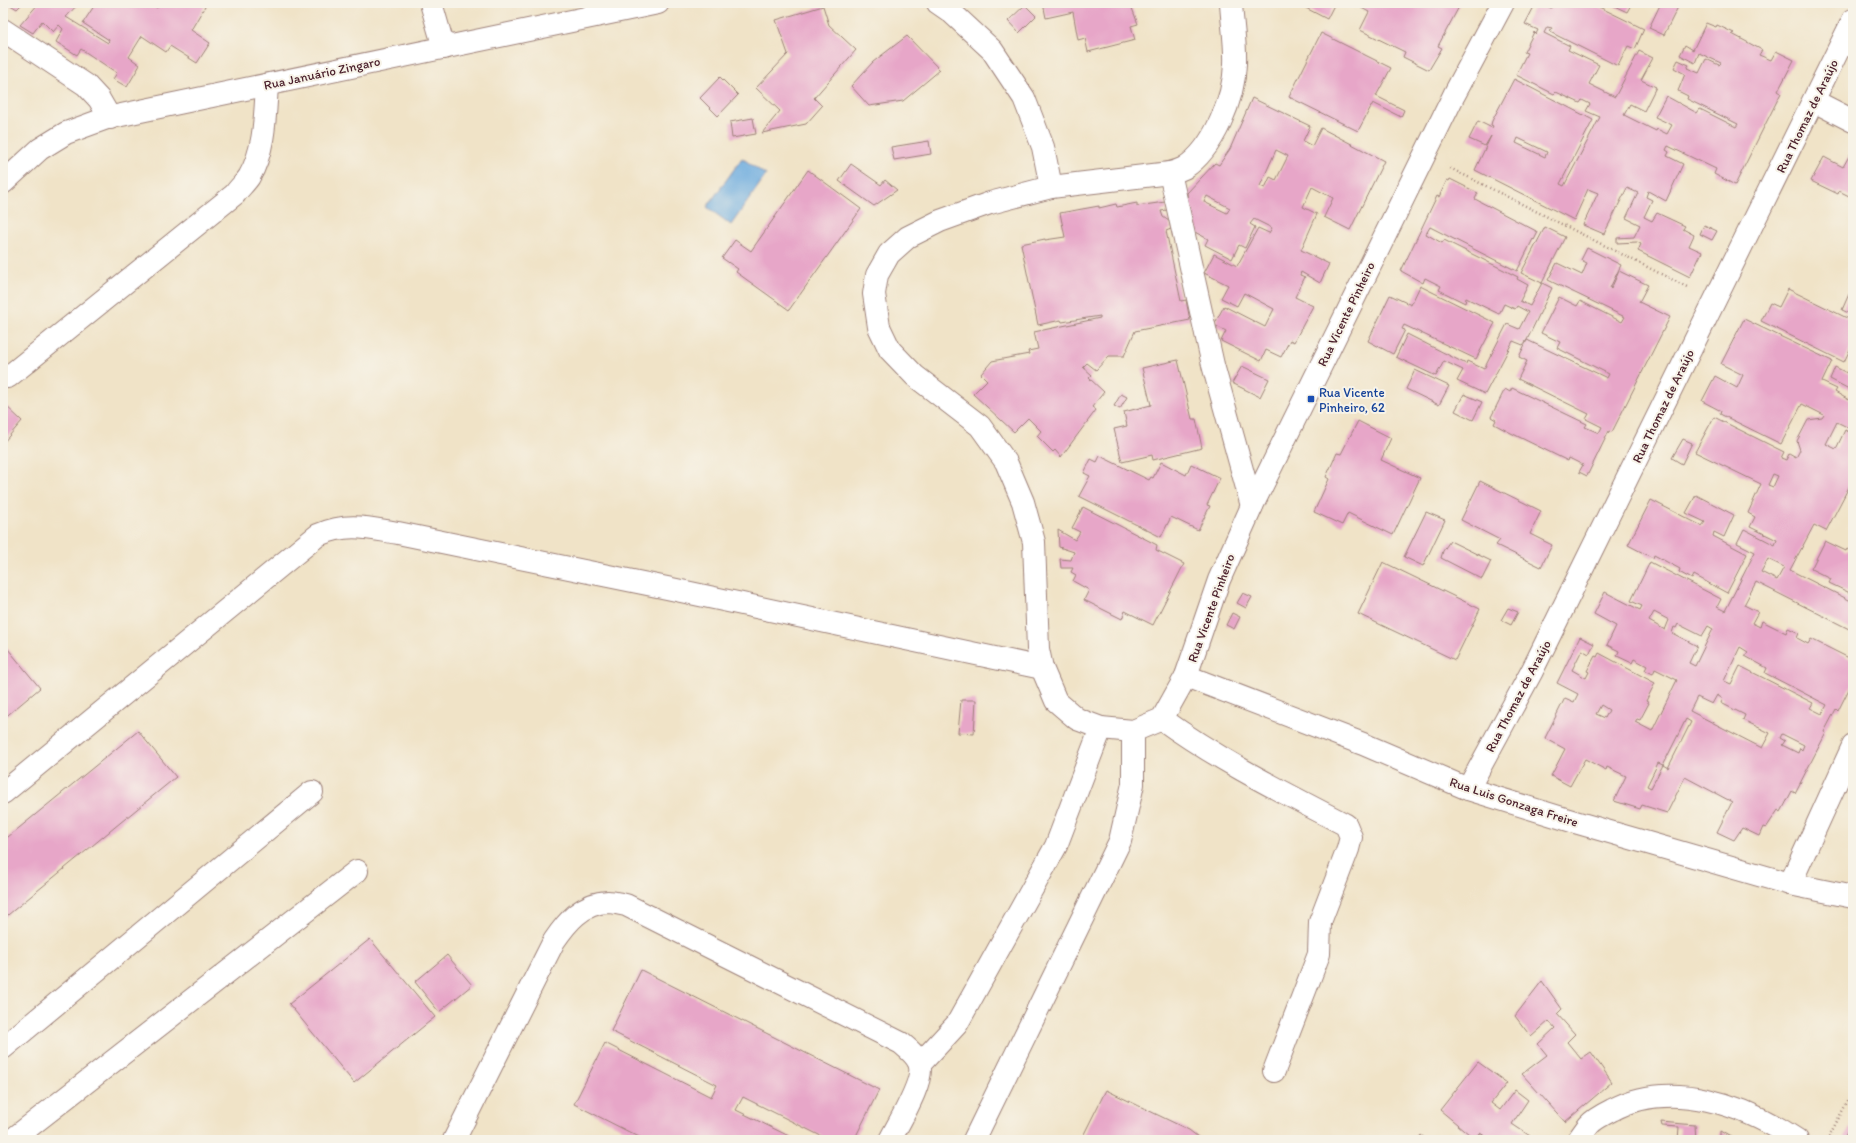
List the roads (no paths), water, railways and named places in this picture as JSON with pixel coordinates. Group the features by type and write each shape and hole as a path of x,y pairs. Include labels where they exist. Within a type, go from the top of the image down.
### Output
{"street":[{"path":"431,3 444,48"},
{"name":"Rua Januário Zingaro","path":"3,183 40,149 66,133 110,118 658,3"},
{"path":"938,3 951,12 992,50 1024,98 1043,147 1051,187"},
{"path":"1231,3 1236,64 1232,95 1216,132 1199,154 1184,168 1170,173 1051,187 990,203 940,221 908,237 889,254 877,275 874,294 879,327 890,350 915,376 980,426 1008,468 1023,502 1034,542 1038,648 1042,668 1056,701 1077,719 1101,728 1133,731 1162,719 1187,737 1239,769 1346,825 1351,837 1348,850 1320,922 1319,954 1274,1071"},
{"name":"Rua Vicente Pinheiro","path":"1162,719 1186,676 1219,580 1252,506 1425,155 1503,3"},
{"name":"Rua Thomaz de Araújo","path":"1468,789 1536,664 1853,20"},
{"path":"3,30 86,85 99,99 110,118"},
{"path":"8,377 235,194 249,176 258,156 265,116 267,85"},
{"path":"1814,101 1853,121"},
{"path":"1170,173 1213,365 1252,506"},
{"path":"3,793 318,535 332,529 346,527 398,533 667,588 1042,668"},
{"name":"Rua Luis Gonzaga Freire","path":"1186,676 1363,744 1468,789 1575,822 1790,884 1853,897"},
{"path":"920,1064 958,1024 1056,846 1101,728"},
{"path":"974,1140 1120,842 1133,784 1133,731"},
{"path":"1790,884 1853,746"},
{"path":"3,1048 312,792"},
{"path":"12,1140 357,871"},
{"path":"454,1140 554,941 570,919 575,915 586,907 607,902 626,905 901,1043 912,1053 920,1064 920,1077 890,1140"},
{"path":"1588,1135 1621,1105 1657,1096 1680,1096 1711,1100 1754,1114 1797,1140"}],"water":[{"path":"742,158 766,175 731,225 707,207"}],"place":[{"name":"Rua Vicente Pinheiro, 62","path":"1311,399"}]}
